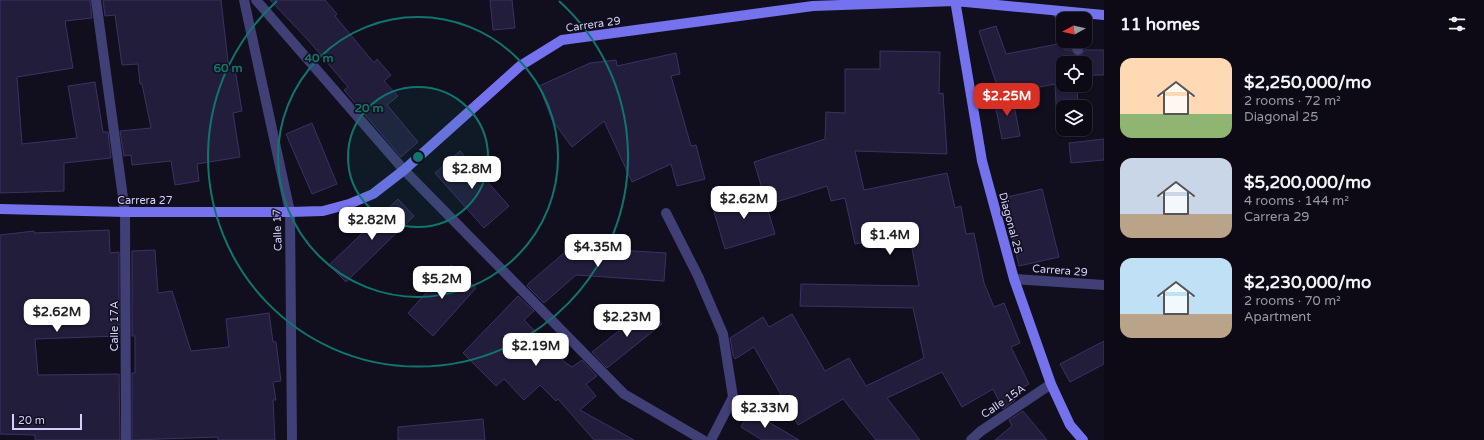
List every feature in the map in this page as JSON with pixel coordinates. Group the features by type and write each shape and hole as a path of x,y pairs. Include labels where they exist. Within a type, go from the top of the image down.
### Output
{"street":[{"name":"Calle 17A","path":"96,0 125,212 126,440"},
{"name":"Calle 17","path":"244,0 290,212 292,440"},
{"path":"256,0 404,170 624,394 703,440"},
{"name":"Carrera 29","path":"290,212 323,211 349,204 373,194 404,170 520,66 562,40 813,6 955,0 1104,15"},
{"name":"Diagonal 25","path":"955,0 982,161 1014,279 1051,384 1070,425 1083,440"},
{"name":"Carrera 27","path":"0,209 125,212 290,212"},
{"path":"666,213 698,276 723,334 732,396 711,440"},
{"name":"Carrera 29","path":"1014,279 1104,285"},
{"name":"Calle 15A","path":"971,440 980,431 1051,384"}],"building":[{"path":"0,0 90,0 92,18 65,21 73,68 17,77 22,144 77,138 68,86 95,82 103,132 108,132 111,158 64,163 64,191 0,193"},
{"path":"103,0 221,0 229,70 235,69 242,111 233,113 240,157 197,164 199,181 175,185 171,161 132,165 131,155 124,156 120,131 151,128 142,84 140,84 138,64 122,65 115,15 105,16"},
{"path":"270,0 325,0 337,14 335,16 374,63 377,59 391,75 384,81 398,96 387,105 418,142 401,157 344,90 348,87 308,40"},
{"path":"490,0 512,0 515,28 493,30"},
{"path":"996,26 1006,54 1056,44 1056,48 1071,50 1078,56 1056,56 1056,92 1077,92 1078,100 1056,100 1056,104 1055,84 1000,95 979,31"},
{"path":"1084,50 1104,50 1104,75 1092,75 1092,56 1078,56 1081,55"},
{"path":"880,51 940,52 939,94 943,93 947,154 855,151 864,190 947,173 955,208 961,206 966,234 974,233 984,283 994,307 1004,303 1020,343 1011,347 1029,384 1010,394 1015,400 1003,409 993,389 962,407 942,372 887,398 920,440 876,440 843,399 798,425 754,347 735,359 730,338 763,317 769,327 792,314 825,371 849,358 866,386 924,358 913,308 800,306 801,284 919,286 911,243 882,249 880,239 855,244 845,198 831,201 827,186 767,205 754,162 825,139 826,112 845,113 845,69 880,69"},
{"path":"676,53 680,74 671,76 691,146 696,145 705,179 677,186 671,164 632,182 604,121 572,147 552,120 539,86 590,63 616,60 617,66"},
{"path":"1012,95 1020,136 1002,139 994,99"},
{"path":"312,123 337,184 312,194 286,134"},
{"path":"1104,139 1104,160 1071,163 1069,143"},
{"path":"460,151 509,206 484,228 435,173"},
{"path":"1042,189 1059,257 1019,266 1003,198"},
{"path":"762,190 775,234 725,249 712,205"},
{"path":"398,199 414,216 346,282 329,265"},
{"path":"109,230 110,253 119,252 119,336 35,339 38,375 119,374 120,440 35,440 35,435 0,434 0,235 34,231 34,233"},
{"path":"571,247 666,253 664,281 576,275 544,303 527,286"},
{"path":"155,250 158,293 172,291 191,351 229,347 226,319 269,313 273,342 276,342 281,381 273,382 276,400 273,400 275,440 218,440 218,437 132,440 132,373 135,373 135,336 132,336 132,251"},
{"path":"451,265 476,288 433,336 408,313"},
{"path":"518,296 534,311 524,320 566,363 572,367 582,360 597,376 586,384 596,396 580,410 634,440 594,440 558,399 556,401 540,385 524,400 504,379 496,386 463,353"},
{"path":"649,307 662,324 607,368 592,352"},
{"path":"1104,341 1104,364 1070,382 1060,364"},
{"path":"750,411 799,440 762,440 741,427"},
{"path":"1023,411 1047,440 995,440 1012,426 1009,420"},
{"path":"483,419 485,440 398,440 398,427"}]}
